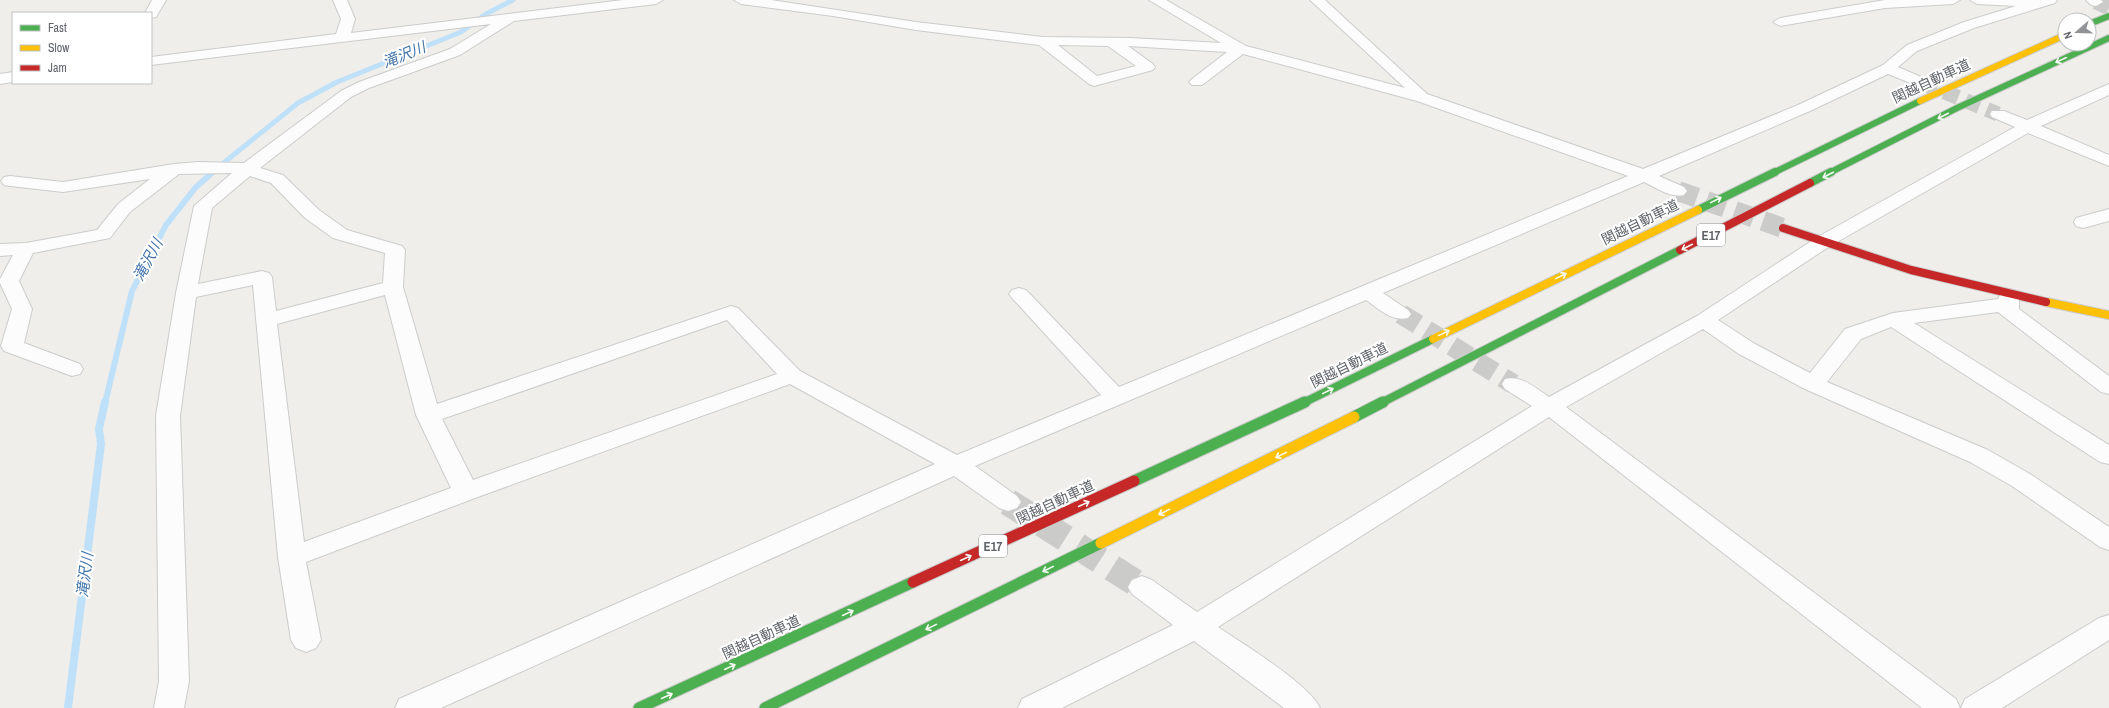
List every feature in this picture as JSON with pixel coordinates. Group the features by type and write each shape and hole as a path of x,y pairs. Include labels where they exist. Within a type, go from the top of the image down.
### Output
{"main road":[{"path":"2097,21 2109,16"},
{"name":"E17","path":"765,708 1316,437 1957,108 2109,38"},
{"name":"関越自動車道","path":"639,708 1293,408 1914,104 2057,39"},
{"path":"1783,228 1911,270 2009,299 2109,315"}],"street":[{"path":"152,12 159,0"},
{"path":"340,0 348,19 342,39"},
{"path":"152,61 509,19 656,0"},
{"path":"741,0 764,1 916,26 1043,41 1112,42 1240,49 1424,98 1645,176 1678,191"},
{"path":"1156,0 1240,49"},
{"path":"1317,0 1424,98"},
{"path":"1780,22 1885,4 1953,0"},
{"path":"1977,0 2045,2"},
{"path":"410,708 956,465 1804,108 1888,68 1912,48 1969,25 2045,2"},
{"path":"169,708 174,681 168,416 186,293 203,206 243,168 279,148 346,94 364,85 455,52 509,19"},
{"path":"1043,41 1094,81 1148,67 1112,42"},
{"path":"1197,82 1240,49"},
{"path":"1888,68 1923,83"},
{"path":"0,79 12,77"},
{"path":"1033,708 1195,627 1548,407 1704,320 1823,242 2028,126 2109,88"},
{"path":"1998,114 2109,161"},
{"path":"10,180 63,186 199,167 243,168 277,179 312,214 340,234 395,250 392,287 428,415 466,492"},
{"path":"0,250 26,249 103,234 124,208 172,171"},
{"path":"2083,222 2109,215"},
{"path":"26,249 9,282 22,309 12,346 72,369"},
{"path":"186,293 262,277 292,556 306,640"},
{"path":"266,320 392,287"},
{"path":"1368,292 1400,314"},
{"path":"1019,294 1116,398"},
{"path":"1813,384 1853,334 1893,319 2009,299 2008,311 2109,387"},
{"path":"428,415 731,312 792,376 956,465 1008,502"},
{"path":"1893,319 2109,456"},
{"path":"1704,320 1747,349 1813,384 1979,456 2021,480 2109,540"},
{"path":"292,556 466,492 792,376"},
{"path":"1512,384 1570,420 1945,708"},
{"path":"1142,587 1195,627 1292,696 1305,708"},
{"path":"1976,708 2109,626"}],"waterway":[{"name":"滝沢川","path":"211,173 298,103 337,82 461,32 486,14 513,0"},
{"name":"滝沢川","path":"105,403 132,291 166,225 196,187 213,172"},
{"name":"滝沢川","path":"68,708 101,444 99,429 105,402"}],"tunnel":[{"path":"2096,2 2109,8"},
{"path":"1923,83 1998,114"},
{"path":"1678,191 1783,228"},
{"path":"1401,314 1513,384"},
{"path":"1008,502 1142,587"}],"traffic: fast":[{"path":"2097,21 2109,16"},
{"path":"1810,183 1957,108 2109,38"},
{"path":"1698,210 1920,101"},
{"path":"1354,417 1680,250"},
{"path":"1134,481 1293,408 1433,339"},
{"path":"765,708 1101,543"},
{"path":"639,708 913,582"}],"traffic: slow":[{"path":"1920,101 2057,39"},
{"path":"1433,339 1698,210"},
{"path":"2046,302 2109,315"},
{"path":"1101,543 1354,417"}],"traffic: jam":[{"path":"1680,250 1810,183"},
{"path":"1783,228 1911,270 2046,302"},
{"path":"913,582 1134,481"}]}
